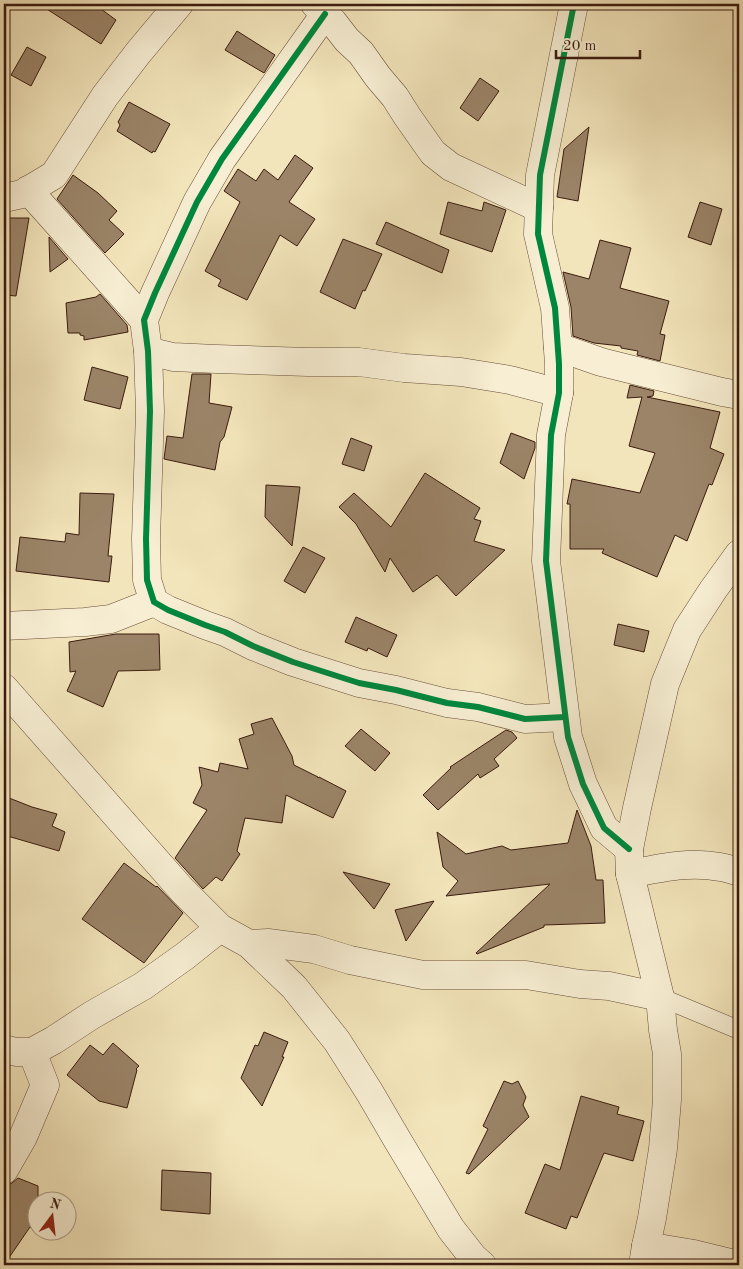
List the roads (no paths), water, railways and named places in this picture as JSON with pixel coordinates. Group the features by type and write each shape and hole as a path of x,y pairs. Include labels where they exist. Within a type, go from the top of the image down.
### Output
{"street":[{"path":"144,320 16,194 54,175 106,96 138,53 179,4"},
{"path":"574,4 540,176 538,234 555,308 558,347 559,393 551,435 546,561 568,737 583,784 604,828 630,862 656,868 683,864 720,867 739,872"},
{"path":"539,208 450,167 433,153 395,97 361,53 320,9 222,160 198,202 154,293 144,320 148,351 150,411 146,539 147,580 154,602 168,610 225,632 253,646 293,662 358,683 525,719 565,717"},
{"path":"558,347 601,362 739,395"},
{"path":"148,351 173,356 216,359 359,362 404,368 461,372 510,380 559,393"},
{"path":"739,554 687,630 665,684 637,808 630,862 660,998 667,1054 667,1100 662,1156 644,1256 694,1254 739,1264"},
{"path":"4,626 111,619 154,602"},
{"path":"4,688 182,890 220,928 249,944 294,987 337,1041 451,1229 473,1257 482,1265"},
{"path":"4,1049 16,1052 32,1052 54,1040 92,1014 143,986 220,928"},
{"path":"249,944 268,943 314,949 350,960 422,975 526,975 580,984 609,986 660,998"},
{"path":"4,1170 23,1137 45,1085 32,1052"}],"lane":[{"path":"660,998 739,1030"}]}
